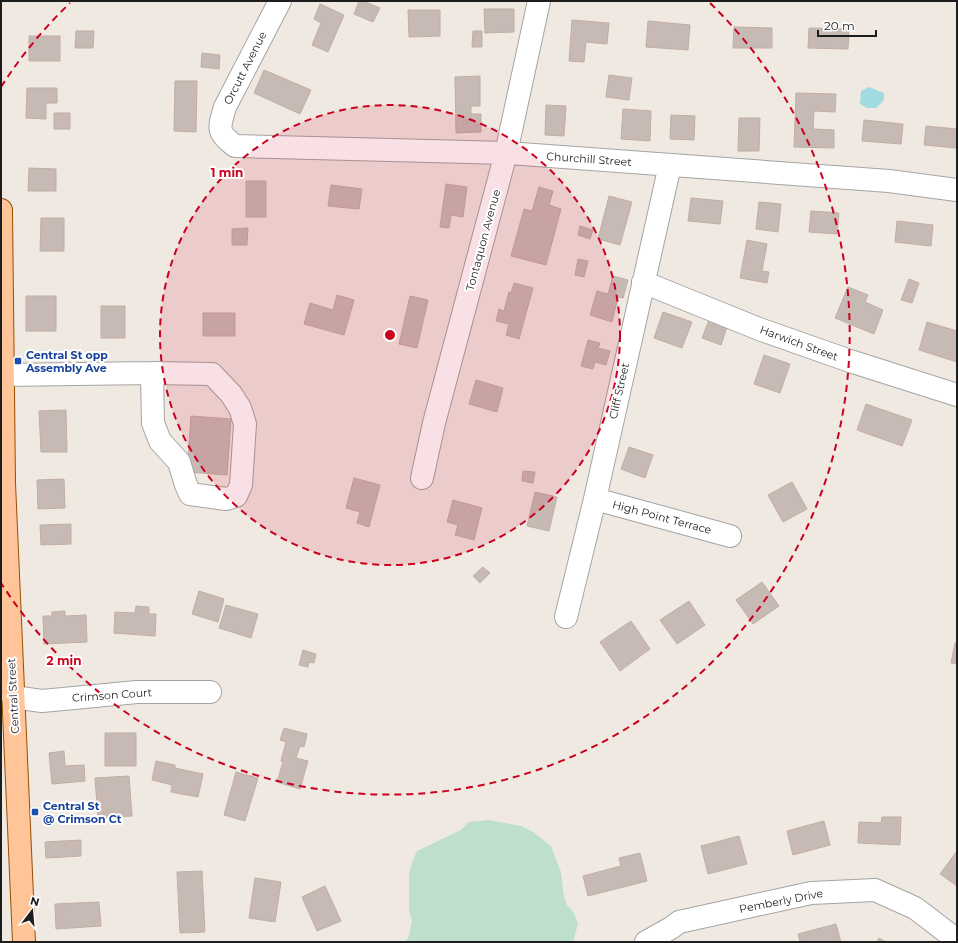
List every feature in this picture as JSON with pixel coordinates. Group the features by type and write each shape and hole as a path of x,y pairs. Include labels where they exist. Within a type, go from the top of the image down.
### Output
{"main road":[{"name":"Central Street","path":"1,210 4,483 9,685 24,942"}],"street":[{"name":"Orcutt Avenue","path":"223,137 221,132 221,122 224,107 280,1"},
{"name":"Tontaquon Avenue","path":"422,478 434,424 506,153 539,1"},
{"name":"Churchill Street","path":"223,137 235,146 506,153 889,181 957,190"},
{"name":"Cliff Street","path":"566,617 595,499 670,165"},
{"name":"Harwich Street","path":"643,282 759,329 850,361 957,395"},
{"path":"3,374 152,373 212,374 231,394 240,408 245,424 242,485 236,496 226,499 190,494 179,462 160,441 153,423 152,373"},
{"name":"High Point Terrace","path":"595,499 730,536"},
{"name":"Crimson Court","path":"9,685 42,701 137,692 210,692"},
{"name":"Pemberly Drive","path":"646,942 679,922 811,893 875,890 915,908 957,940"}],"green space":[{"path":"488,820 521,826 533,832 551,846 561,872 564,897 567,905 574,913 578,924 573,942 403,942 408,939 412,921 409,909 409,874 417,851 461,830 469,822"}],"water":[{"path":"869,87 884,93 884,100 876,108 867,108 860,104 861,91"}],"building":[{"path":"359,1 363,1 380,8 373,22 354,14"},
{"path":"320,4 344,15 328,52 312,45 321,23 314,19"},
{"path":"484,9 514,9 514,32 485,33"},
{"path":"408,10 440,10 440,36 409,37"},
{"path":"572,20 609,23 607,44 586,42 584,62 569,61"},
{"path":"648,21 690,25 688,50 646,47"},
{"path":"734,27 772,28 772,48 733,48"},
{"path":"809,28 849,29 848,49 808,48"},
{"path":"76,31 94,31 93,48 75,48"},
{"path":"473,31 482,31 482,47 472,47"},
{"path":"29,36 60,36 60,61 29,61"},
{"path":"202,53 220,55 219,69 201,67"},
{"path":"264,70 311,90 300,114 254,93"},
{"path":"609,75 632,78 629,100 606,97"},
{"path":"480,76 480,106 471,106 471,114 481,114 481,132 456,133 455,77"},
{"path":"175,81 197,81 196,132 174,131"},
{"path":"27,88 57,88 57,103 46,103 46,119 26,118"},
{"path":"796,93 836,94 835,112 814,111 813,129 834,130 834,148 794,147"},
{"path":"546,105 566,106 564,136 545,135"},
{"path":"623,109 651,111 650,141 621,139"},
{"path":"54,113 70,113 70,129 54,129"},
{"path":"671,115 695,116 694,140 670,139"},
{"path":"739,118 760,118 759,151 738,151"},
{"path":"864,120 903,124 901,144 862,141"},
{"path":"926,126 957,129 957,148 924,145"},
{"path":"29,168 56,169 56,191 28,191"},
{"path":"246,181 266,181 266,217 246,217"},
{"path":"446,184 467,187 463,217 451,215 449,228 440,227"},
{"path":"331,185 362,189 359,209 328,206"},
{"path":"539,187 553,191 549,205 561,209 546,265 511,256 524,209 532,211"},
{"path":"609,196 632,202 620,245 598,239"},
{"path":"691,198 723,201 720,224 688,221"},
{"path":"759,202 781,204 778,232 756,229"},
{"path":"811,211 839,213 837,234 809,232"},
{"path":"41,218 64,218 64,251 40,251"},
{"path":"897,221 933,225 931,246 895,242"},
{"path":"580,226 593,230 590,239 578,235"},
{"path":"248,228 247,245 232,245 232,229"},
{"path":"747,240 767,244 762,271 769,272 767,283 740,278"},
{"path":"578,259 588,261 584,277 575,275"},
{"path":"613,276 628,280 623,298 618,297 612,322 590,315 597,291 608,294"},
{"path":"909,279 919,283 912,303 901,300"},
{"path":"514,283 533,288 519,339 506,335 509,324 496,321 499,309 504,311 509,292 511,293"},
{"path":"848,287 868,295 865,302 883,310 874,334 835,318"},
{"path":"337,295 354,300 344,335 304,324 310,303 333,310"},
{"path":"26,296 56,296 56,331 26,331"},
{"path":"410,296 428,300 417,348 399,344"},
{"path":"101,306 125,306 125,338 101,338"},
{"path":"663,312 692,322 682,348 654,338"},
{"path":"203,313 235,313 235,336 203,336"},
{"path":"709,320 727,327 721,345 702,338"},
{"path":"927,322 957,331 957,362 919,350"},
{"path":"588,340 600,343 598,348 610,351 606,365 595,362 593,369 581,366"},
{"path":"764,355 790,364 780,393 754,384"},
{"path":"476,380 503,388 497,412 469,404"},
{"path":"866,404 912,420 902,446 857,430"},
{"path":"66,410 67,452 41,452 39,411"},
{"path":"191,416 231,419 227,475 187,472"},
{"path":"629,447 653,455 645,478 621,469"},
{"path":"523,471 535,472 533,483 522,481"},
{"path":"354,478 380,485 369,527 357,523 360,512 346,508"},
{"path":"64,479 65,508 38,509 37,480"},
{"path":"792,482 807,509 783,522 768,495"},
{"path":"535,492 557,497 549,531 527,526"},
{"path":"453,500 482,508 474,540 455,535 458,525 447,522"},
{"path":"71,524 71,544 41,545 40,525"},
{"path":"483,567 490,573 480,583 473,576"},
{"path":"762,582 779,606 753,624 736,600"},
{"path":"199,591 224,599 218,622 192,614"},
{"path":"689,601 705,625 677,644 660,620"},
{"path":"226,605 258,614 251,638 219,628"},
{"path":"136,606 149,607 149,614 156,614 155,636 114,633 115,612 135,613"},
{"path":"65,611 65,616 86,615 87,642 44,644 43,616 52,616 52,612"},
{"path":"631,621 650,649 620,671 600,642"},
{"path":"955,643 957,643 957,664 951,663"},
{"path":"303,650 316,654 314,663 309,662 308,667 299,665"},
{"path":"284,728 307,734 304,747 300,746 296,758 308,761 300,789 277,782 283,762 281,761 286,742 280,740"},
{"path":"105,733 136,733 136,766 105,766"},
{"path":"64,751 65,766 84,765 85,781 52,784 49,753"},
{"path":"156,761 175,765 175,768 203,774 198,797 171,792 172,785 152,780"},
{"path":"236,772 258,778 245,821 224,815"},
{"path":"129,776 132,816 98,818 95,778"},
{"path":"882,817 901,817 900,845 858,843 859,822 881,823"},
{"path":"824,821 830,845 793,855 787,831"},
{"path":"739,836 747,864 708,874 701,846"},
{"path":"81,840 81,856 46,858 45,842"},
{"path":"957,851 957,886 940,874"},
{"path":"640,853 647,881 588,896 583,876 621,866 619,858"},
{"path":"202,871 205,932 180,933 177,872"},
{"path":"255,878 281,882 275,922 249,918"},
{"path":"325,886 341,921 317,931 302,897"},
{"path":"99,902 101,926 56,929 55,904"},
{"path":"836,924 841,942 800,942 798,934"},
{"path":"879,938 886,942 877,942"}],"place":[{"name":"Central St opp Assembly Ave","path":"18,361"},
{"name":"Central St @ Crimson Ct","path":"35,812"}]}
